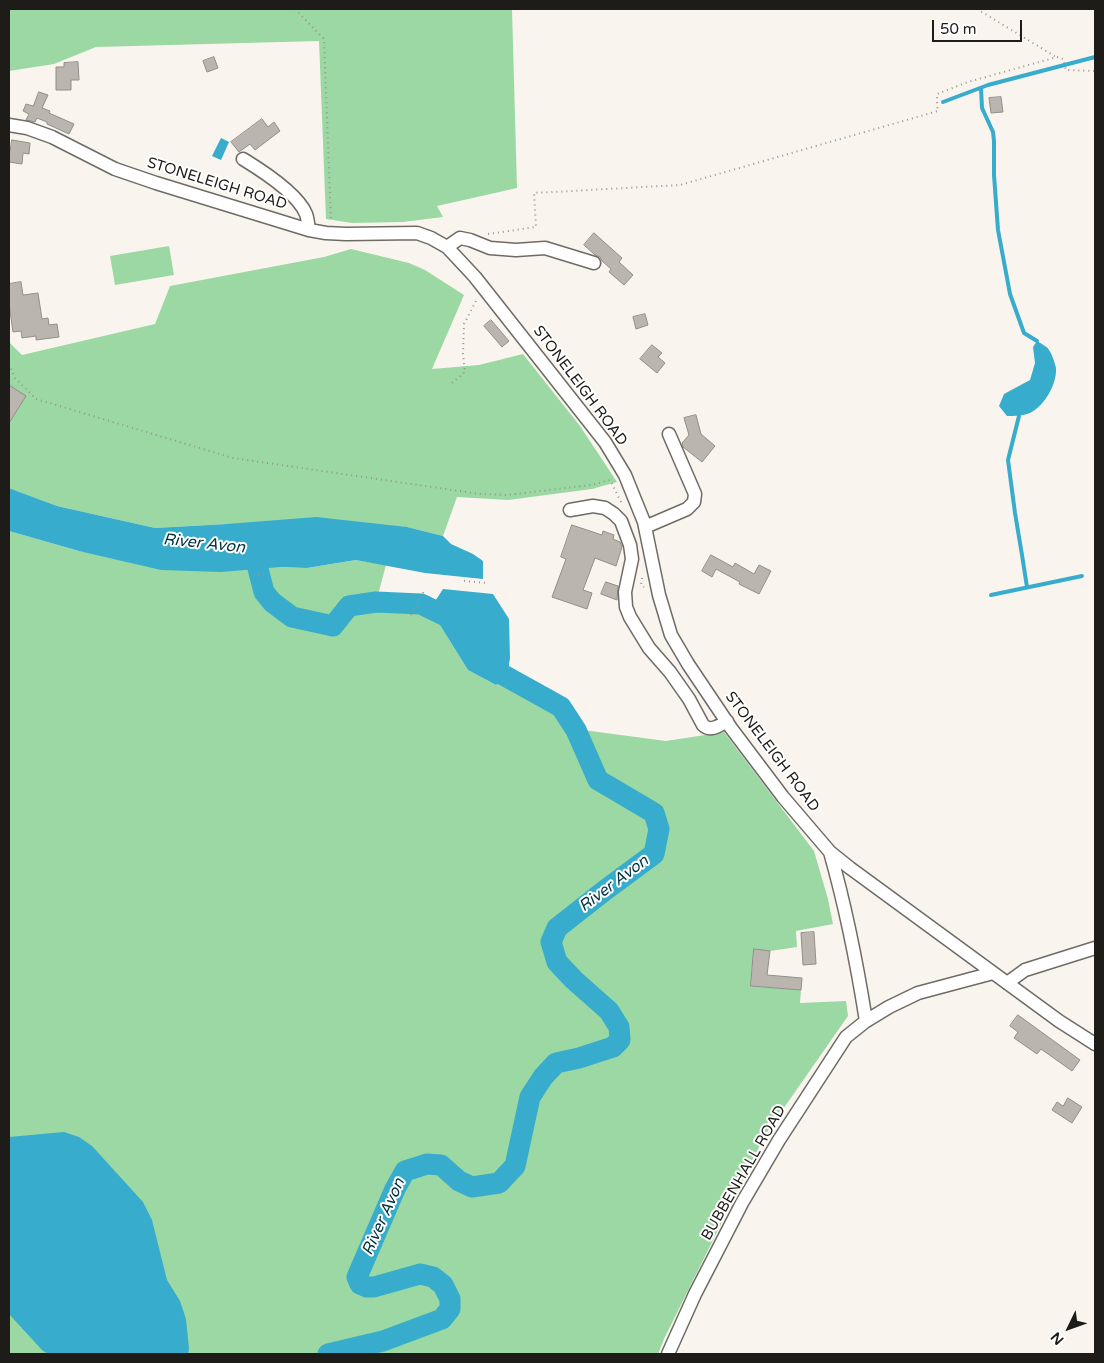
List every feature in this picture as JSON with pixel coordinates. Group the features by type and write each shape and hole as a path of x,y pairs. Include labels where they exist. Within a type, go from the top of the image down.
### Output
{"street":[{"name":"STONELEIGH ROAD","path":"9,126 28,128 52,137 115,169 309,230 332,233 417,233 447,247 483,287 605,442 625,475 645,527 659,595 671,635 726,721 783,797 830,852 993,973 1095,1044"},
{"path":"243,159 295,197 306,213 309,230"},
{"path":"447,247 460,238 490,248 516,250 545,248 594,264"},
{"path":"645,527 687,509 694,502 695,494 669,434"},
{"path":"570,510 593,506 605,508 621,521 630,545 632,559 625,592 626,607 630,617 649,648 670,672 689,699 703,725 706,728 713,728 726,721"},
{"path":"830,852 859,972 866,1021"},
{"path":"1007,983 1025,970 1095,948"},
{"name":"BUBBENHALL ROAD","path":"668,1354 695,1294 742,1202 779,1140 846,1037 866,1021 918,993 993,973"}],"path":[{"path":"295,9 324,39 332,233"},
{"path":"977,9 1063,60 1066,70 1095,71"},
{"path":"470,240 483,235 536,227 534,193 680,185 938,111 937,94 968,82 1057,57"},
{"path":"452,383 465,372 463,354 464,324 483,287"},
{"path":"9,364 15,378 36,399 233,458 480,494 507,495 591,485 610,480 625,509"},
{"path":"253,576 268,574"},
{"path":"642,576 641,585 659,595"},
{"path":"464,582 487,583"},
{"path":"411,616 424,591"}],"green space":[{"path":"9,9 512,9 517,188 437,206 443,217 403,222 352,223 326,219 319,41 96,47 54,64 9,71"},
{"path":"169,246 174,275 115,285 110,256"},
{"path":"351,249 409,263 425,270 464,295 432,369 479,365 523,354 580,426 617,482 592,489 508,500 457,497 443,536 407,527 227,524 155,528 57,506 9,488 9,342 22,355 155,324 170,286 324,257"},
{"path":"9,531 79,551 280,567 307,568 356,560 386,565 376,602 421,604 430,609 468,670 496,685 507,678 561,707 576,730 666,741 724,732 814,851 833,924 796,931 797,947 770,951 754,949 751,986 801,990 800,1003 846,1001 848,1016 765,1135 658,1354 9,1354"}],"water":[{"path":"221,138 229,142 221,160 212,156"},
{"path":"1037,341 1048,349 1054,361 1056,375 1052,388 1045,400 1035,410 1021,415 1007,416 999,406 1004,394 1030,380 1035,363 1033,347"},
{"path":"9,488 57,506 155,528 316,517 407,527 443,536 451,544 473,554 483,561 483,579 425,573 356,560 307,568 280,567 221,572 161,570 79,551 9,531"},
{"path":"443,589 493,594 509,619 510,658 507,678 496,685 468,670 430,609"},
{"path":"64,1132 79,1137 92,1146 143,1202 152,1220 167,1280 180,1301 186,1319 188,1354 48,1354 42,1350 9,1314 9,1137"}],"building":[{"path":"214,57 218,68 207,72 203,61"},
{"path":"78,62 79,80 71,80 71,90 56,90 56,67 64,67 64,63"},
{"path":"39,92 48,95 42,108 74,124 69,134 37,118 35,122 26,120 29,114 23,111 26,104 33,106"},
{"path":"1001,97 1003,112 991,113 989,98"},
{"path":"262,119 268,127 274,122 280,131 255,150 250,144 239,152 231,142"},
{"path":"12,140 30,143 29,154 23,153 22,164 9,162"},
{"path":"594,233 622,258 619,262 633,275 624,285 609,272 611,269 600,257 584,245"},
{"path":"21,282 23,295 38,293 42,319 48,318 49,325 57,324 59,337 36,340 36,336 22,338 21,331 13,332 9,304 9,284"},
{"path":"645,314 648,325 636,329 633,317"},
{"path":"491,320 509,341 502,347 484,326"},
{"path":"652,345 662,353 658,357 665,363 657,373 640,359"},
{"path":"9,385 26,396 9,423"},
{"path":"696,415 701,434 715,446 702,462 683,447 682,443 689,435 684,418"},
{"path":"572,525 602,535 603,531 614,535 613,539 620,542 622,547 616,566 595,558 583,590 592,593 587,609 552,597 566,559 561,557"},
{"path":"711,555 733,567 735,563 754,574 759,565 771,571 759,594 716,569 712,577 702,571"},
{"path":"606,582 618,586 617,600 601,594"},
{"path":"814,932 816,964 803,965 801,933"},
{"path":"754,949 770,951 767,975 802,978 801,990 751,986"},
{"path":"1018,1015 1080,1060 1072,1071 1041,1049 1037,1054 1014,1038 1018,1032 1010,1026"},
{"path":"1068,1098 1082,1107 1072,1123 1052,1110 1057,1102 1063,1106"}],"waterway":[{"path":"943,102 988,85 1095,57"},
{"path":"981,88 982,108 993,132 998,230 1010,294 1024,333 1037,341"},
{"path":"1019,416 1008,460 1027,587"},
{"name":"River Avon","path":"244,548 253,549 264,592 272,602 292,617 333,626 349,606 376,602 421,604 456,621"},
{"path":"991,595 1082,576"},
{"name":"River Avon","path":"328,1354 383,1341 442,1319 450,1309 450,1299 443,1285 433,1277 420,1274 374,1287 360,1284 357,1277 395,1189 405,1171 427,1164 441,1165 459,1181 472,1187 499,1183 515,1166 530,1097 543,1077 556,1063 613,1047 620,1040 619,1027 609,1011 557,962 551,942 557,928 654,854 659,829 654,813 598,780 576,730 561,707 489,667 485,661"}]}
